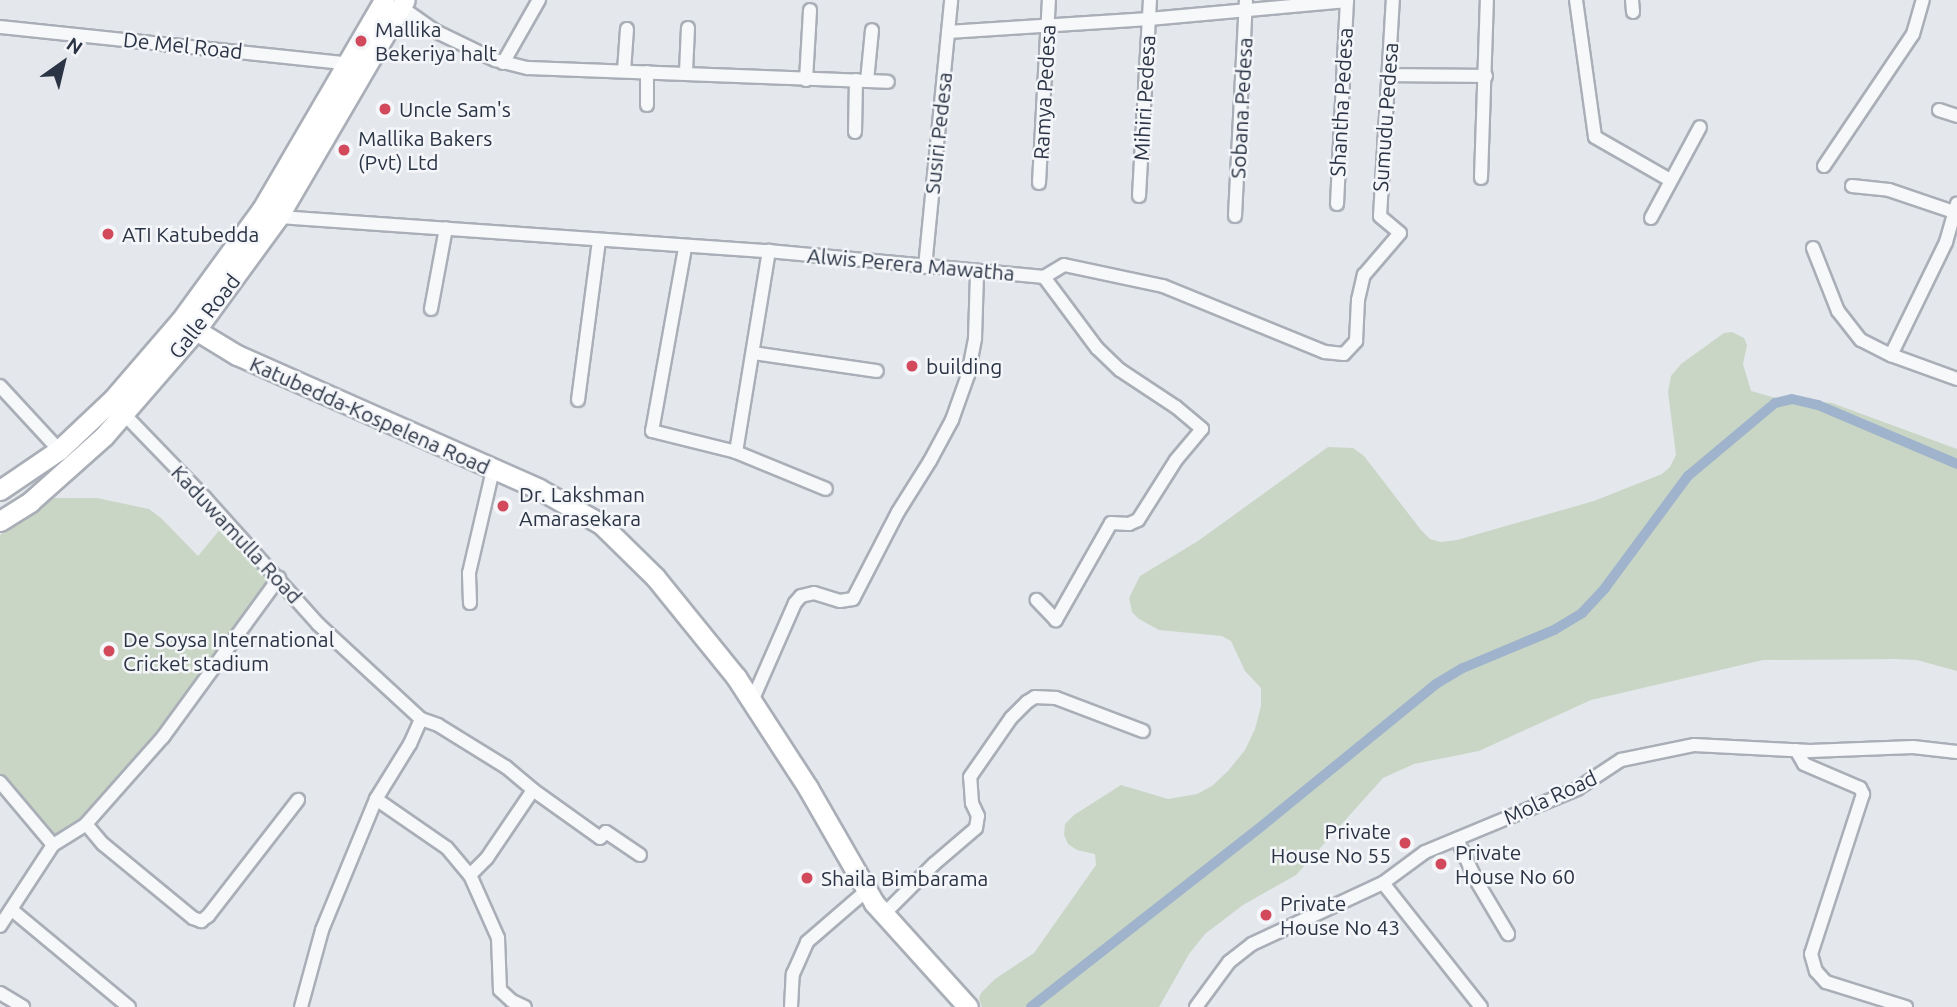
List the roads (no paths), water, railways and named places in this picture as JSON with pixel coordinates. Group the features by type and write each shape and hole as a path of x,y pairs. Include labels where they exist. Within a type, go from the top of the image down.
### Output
{"main road":[{"name":"Galle Road","path":"0,521 30,502 124,414 188,326 278,217 355,67 396,2"},
{"path":"188,326 355,67"},
{"name":"Galle Road","path":"0,491 59,450 188,326"},
{"name":"Katubedda-Kospelena Road","path":"188,326 279,375 581,512 611,533 655,577 752,701 808,788 866,891 884,915 968,1007"}],"street":[{"path":"503,62 539,0"},
{"name":"Susiri Pedesa","path":"925,267 951,0"},
{"name":"Ramya Pedesa","path":"1039,183 1049,0"},
{"name":"Mihiri Pedesa","path":"1139,196 1150,0"},
{"name":"Sumudu Pedesa","path":"1044,277 1065,265 1163,286 1325,352 1344,354 1356,341 1358,300 1364,275 1400,233 1380,216 1393,0"},
{"path":"1480,178 1487,0"},
{"path":"1576,0 1595,137 1670,180"},
{"path":"1824,166 1913,34 1923,0"},
{"path":"948,32 1149,19 1246,5 1347,1"},
{"name":"Shantha Pedesa","path":"1337,204 1347,1"},
{"path":"396,2 435,32 503,62 528,68 686,72 888,82"},
{"name":"Sobana Pedesa","path":"1235,216 1246,5"},
{"path":"806,80 810,10"},
{"name":"De Mel Road","path":"0,27 355,67"},
{"path":"686,72 688,28"},
{"path":"624,71 627,29"},
{"path":"855,132 861,81 872,30"},
{"path":"647,72 647,105"},
{"path":"1388,75 1486,76"},
{"path":"1939,110 1957,116"},
{"path":"1651,218 1700,127"},
{"path":"1852,186 1889,190 1956,210 1946,242 1891,355"},
{"name":"Alwis Perera Mawatha","path":"278,217 685,248 769,251 977,273 1044,277 1097,348 1120,370 1176,407 1202,429 1176,460 1138,520 1129,524 1111,523 1056,620 1037,600"},
{"path":"431,309 446,228"},
{"path":"578,400 599,240"},
{"path":"685,248 652,431 736,452 826,489"},
{"path":"1813,248 1838,310 1861,340 1891,355 1957,379"},
{"path":"736,452 769,251"},
{"path":"752,701 795,603 801,596 814,593 840,601 853,599 941,440 961,399 972,358 978,304 977,273"},
{"path":"753,353 877,371"},
{"path":"0,386 59,450"},
{"name":"Kaduwamulla Road","path":"124,414 279,578 318,624 421,719 438,725 506,767 600,838 606,832 640,855"},
{"path":"470,603 468,573 493,470"},
{"path":"0,926 53,845 86,824 163,737 279,578"},
{"path":"884,915 934,864 976,828 978,816 972,803 970,778 1012,718 1027,702 1035,697 1056,698 1143,731"},
{"path":"300,1007 322,930 376,799 411,744 421,719"},
{"name":"Mola Road","path":"1196,1007 1229,962 1252,944 1383,883 1425,852 1551,802 1621,760 1694,745 1796,750 1913,747 1957,752"},
{"path":"1796,750 1804,764 1860,788 1863,794 1811,954 1816,971 1826,982 1906,1007"},
{"path":"0,782 53,845"},
{"path":"470,875 487,858 533,790"},
{"path":"376,799 447,848 470,875 498,938 500,990 512,1001 525,1007"},
{"path":"86,824 103,845 193,918 201,921 208,916 298,800"},
{"path":"1457,839 1476,880 1508,934"},
{"path":"1383,883 1481,1007"},
{"path":"792,1007 793,974 807,942 866,891"},
{"path":"12,910 129,1007"},
{"path":"0,993 23,1007"}],"waterway":[{"path":"1031,1007 1263,825 1436,684 1463,668 1554,630 1582,613 1605,588 1688,476 1775,403 1792,399 1818,405 1957,464"}],"place":[{"name":"Mallika Bekeriya halt","path":"361,41"},
{"name":"Uncle Sam's","path":"385,109"},
{"name":"Mallika Bakers (Pvt) Ltd","path":"344,150"},
{"name":"ATI Katubedda","path":"108,234"},
{"name":"building","path":"912,366"},
{"name":"Dr. Lakshman Amarasekara","path":"503,506"},
{"name":"De Soysa International Cricket stadium","path":"109,651"},
{"name":"Private House No 55","path":"1405,843"},
{"name":"Private House No 60","path":"1441,864"},
{"name":"Shaila Bimbarama","path":"807,878"},
{"name":"Private House No 43","path":"1266,915"}]}
